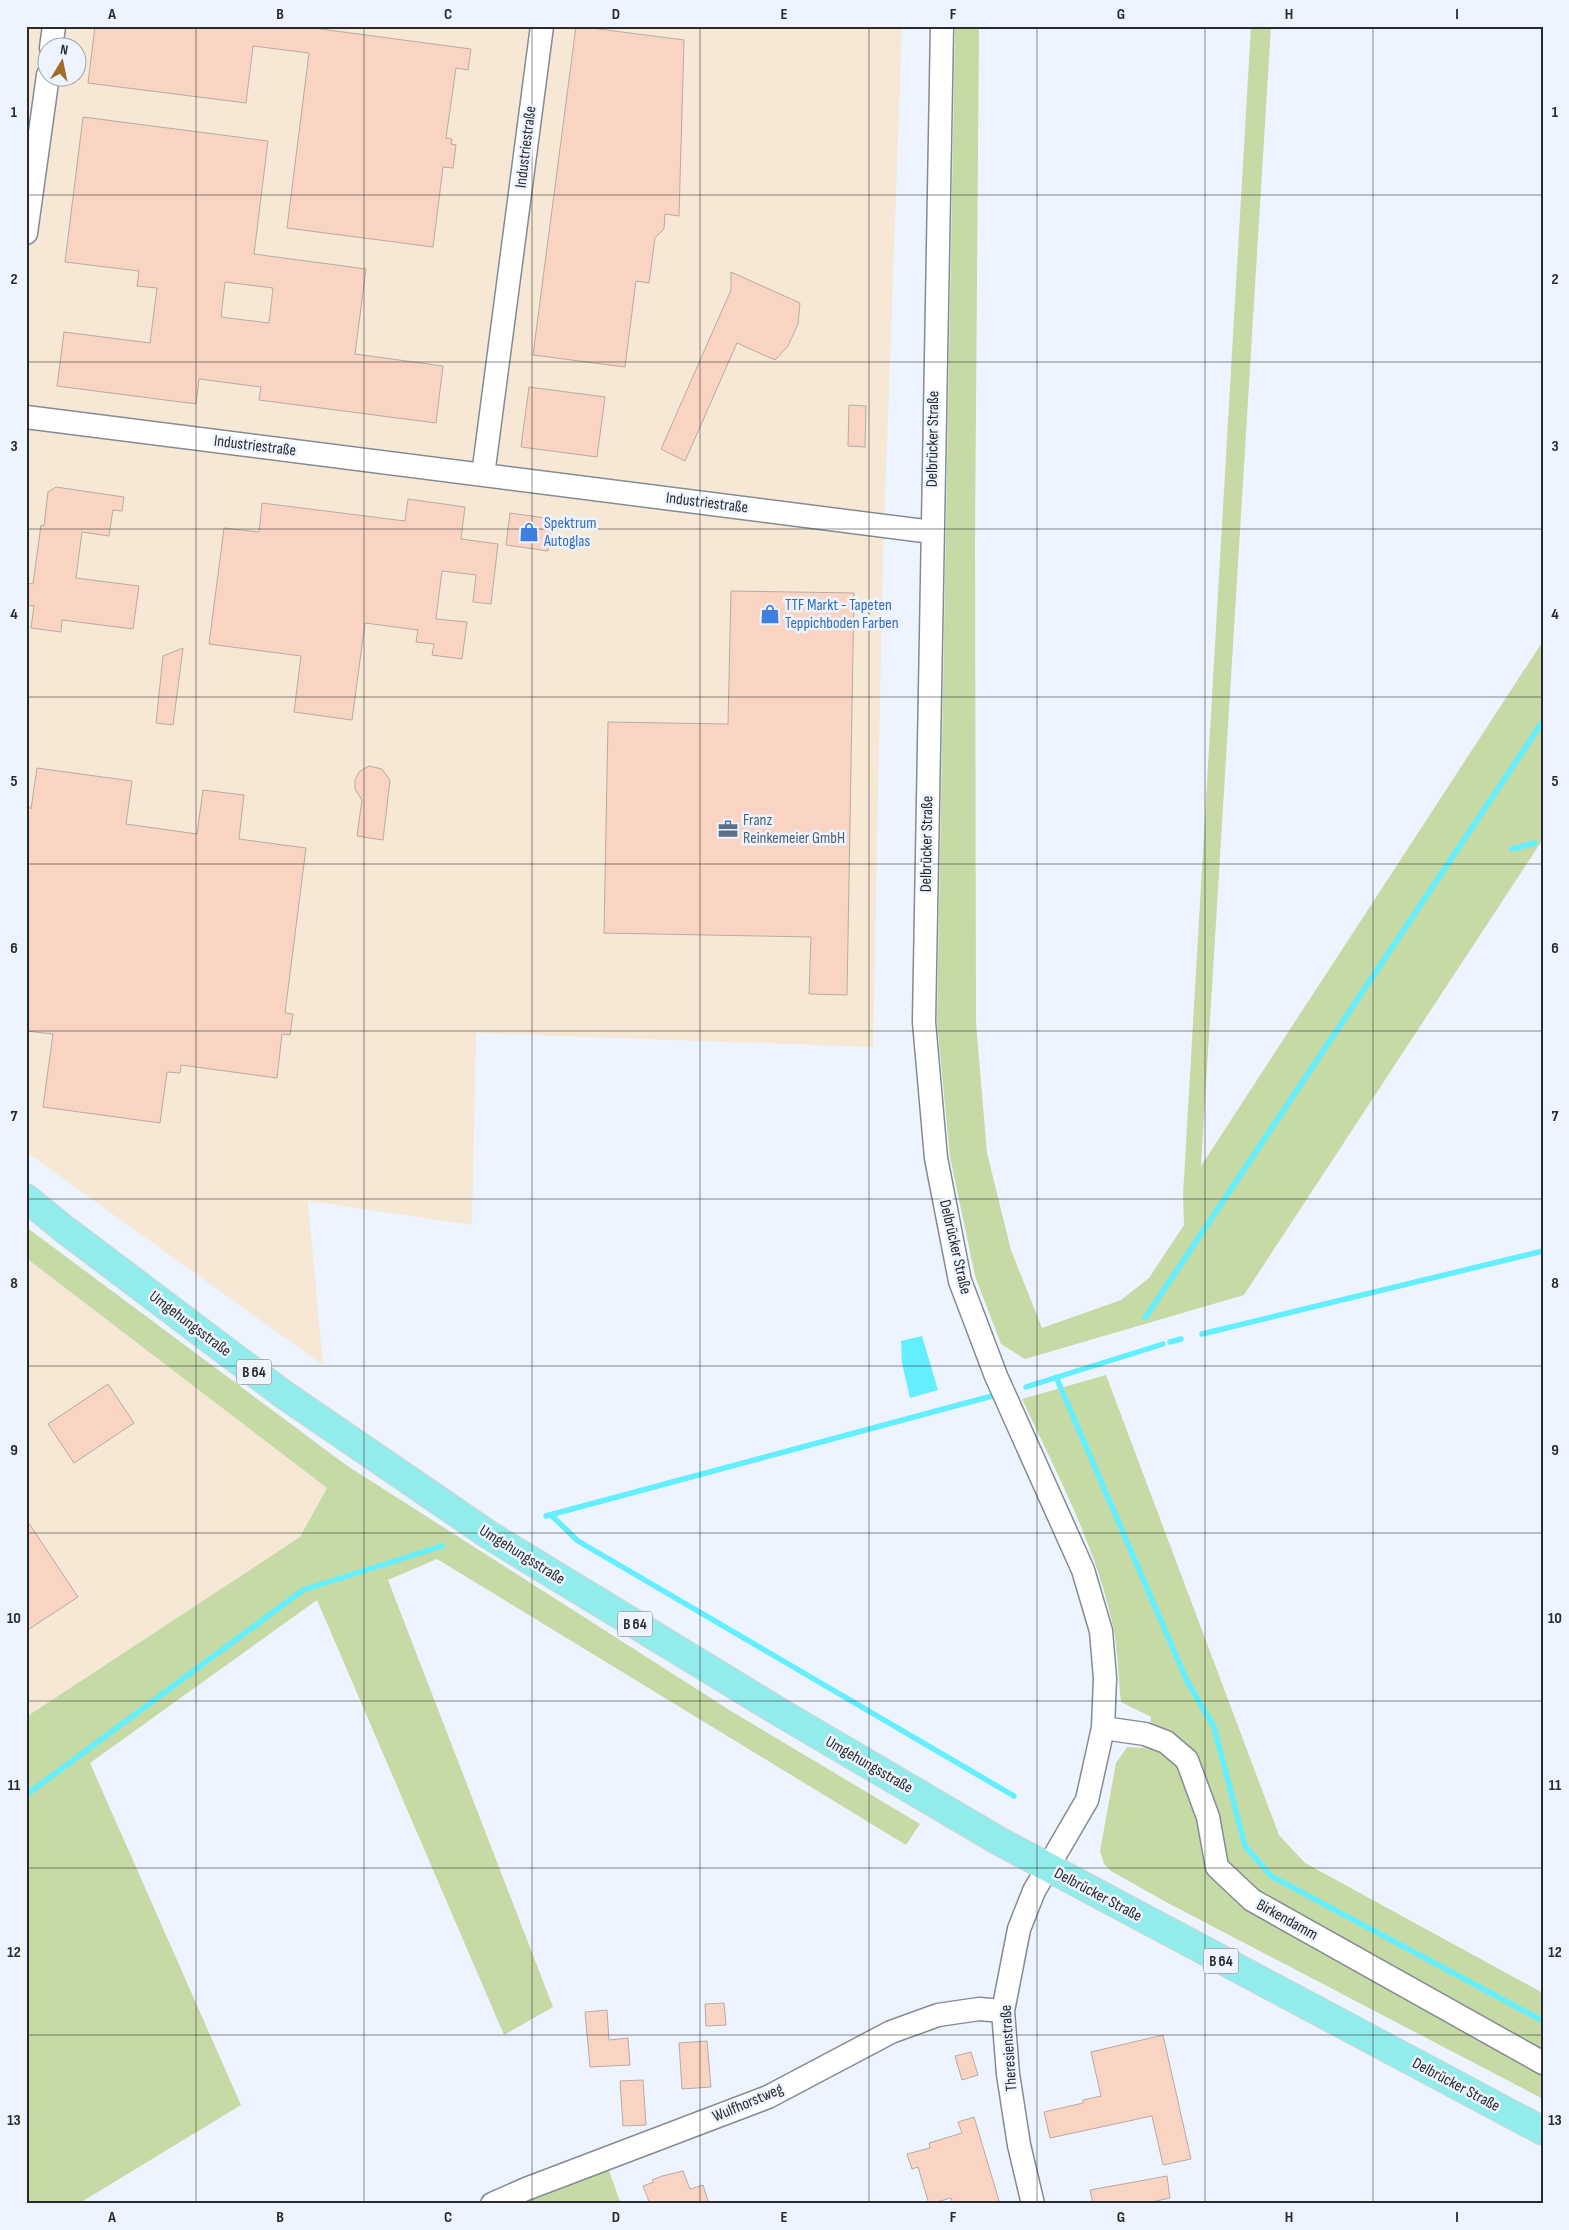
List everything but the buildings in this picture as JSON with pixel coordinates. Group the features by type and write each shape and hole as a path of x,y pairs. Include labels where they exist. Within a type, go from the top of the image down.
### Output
{"main road":[{"name":"Umgehungsstraße","path":"26,1198 64,1229 283,1394 489,1536 789,1718 1047,1868"},
{"name":"Delbrücker Straße","path":"1047,1868 1543,2131"}],"street":[{"name":"Industriestraße","path":"483,475 542,26"},
{"name":"Delbrücker Straße","path":"942,26 924,1022 936,1158 960,1281 996,1376 1083,1570 1101,1631 1106,1678 1103,1728 1095,1772 1087,1800 1047,1868"},
{"path":"26,233 46,88"},
{"name":"Industriestraße","path":"26,417 932,532"},
{"name":"Birkendamm","path":"1103,1728 1145,1734 1166,1742 1187,1760 1208,1817 1217,1866 1252,1900 1543,2063"},
{"name":"Theresienstraße","path":"1033,2204 1019,2145 1009,2083 1003,2011 1019,1929 1034,1891 1047,1868"},
{"name":"Wulfhorstweg","path":"492,2204 535,2185 768,2097 892,2032 938,2015 979,2009 1003,2011"}],"shaded area":[{"path":"26,26 902,26 883,556 873,1047 476,1033 472,1225 308,1201 323,1365 26,1152"},
{"path":"26,1258 327,1488 300,1537 26,1717"}],"green space":[{"path":"955,26 979,26 975,536 976,1023 987,1153 1011,1250 1042,1328 1121,1300 1149,1278 1184,1225 1183,1195 1251,26 1271,26 1201,1166 1543,641 1543,839 1244,1295 1025,1359 1001,1344 975,1276 950,1157 937,1022"},
{"path":"26,1227 346,1465 731,1711 920,1824 906,1845 437,1559 388,1580 553,2007 504,2035 317,1600 90,1763 241,2105 78,2204 26,2204 26,1717 300,1537 327,1488 26,1258"},
{"path":"1106,1375 1279,1835 1305,1863 1543,1993 1543,2099 1166,1902 1111,1871 1104,1864 1100,1851 1116,1763 1127,1747 1148,1748 1151,1717 1121,1702 1116,1644 1106,1596 1086,1538 1022,1399"},
{"path":"608,2168 621,2204 519,2204"}],"water":[{"path":"922,1336 938,1390 910,1398 902,1363 901,1341"}],"waterway":[{"path":"1145,1318 1543,721"},
{"path":"1512,849 1535,843"},
{"path":"1202,1334 1543,1251"},
{"path":"1170,1342 1181,1339"},
{"path":"1026,1387 1163,1344"},
{"path":"1056,1377 1187,1681 1214,1727 1245,1846 1271,1876 1543,2021"},
{"path":"546,1516 992,1396"},
{"path":"551,1515 578,1541 1014,1796"},
{"path":"26,1795 303,1590 442,1546"}],"place":[{"name":"Spektrum Autoglas","path":"529,532"},
{"name":"TTF Markt - Tapeten Teppichboden Farben","path":"770,614"},
{"name":"Franz Reinkemeier GmbH","path":"728,829"}]}
